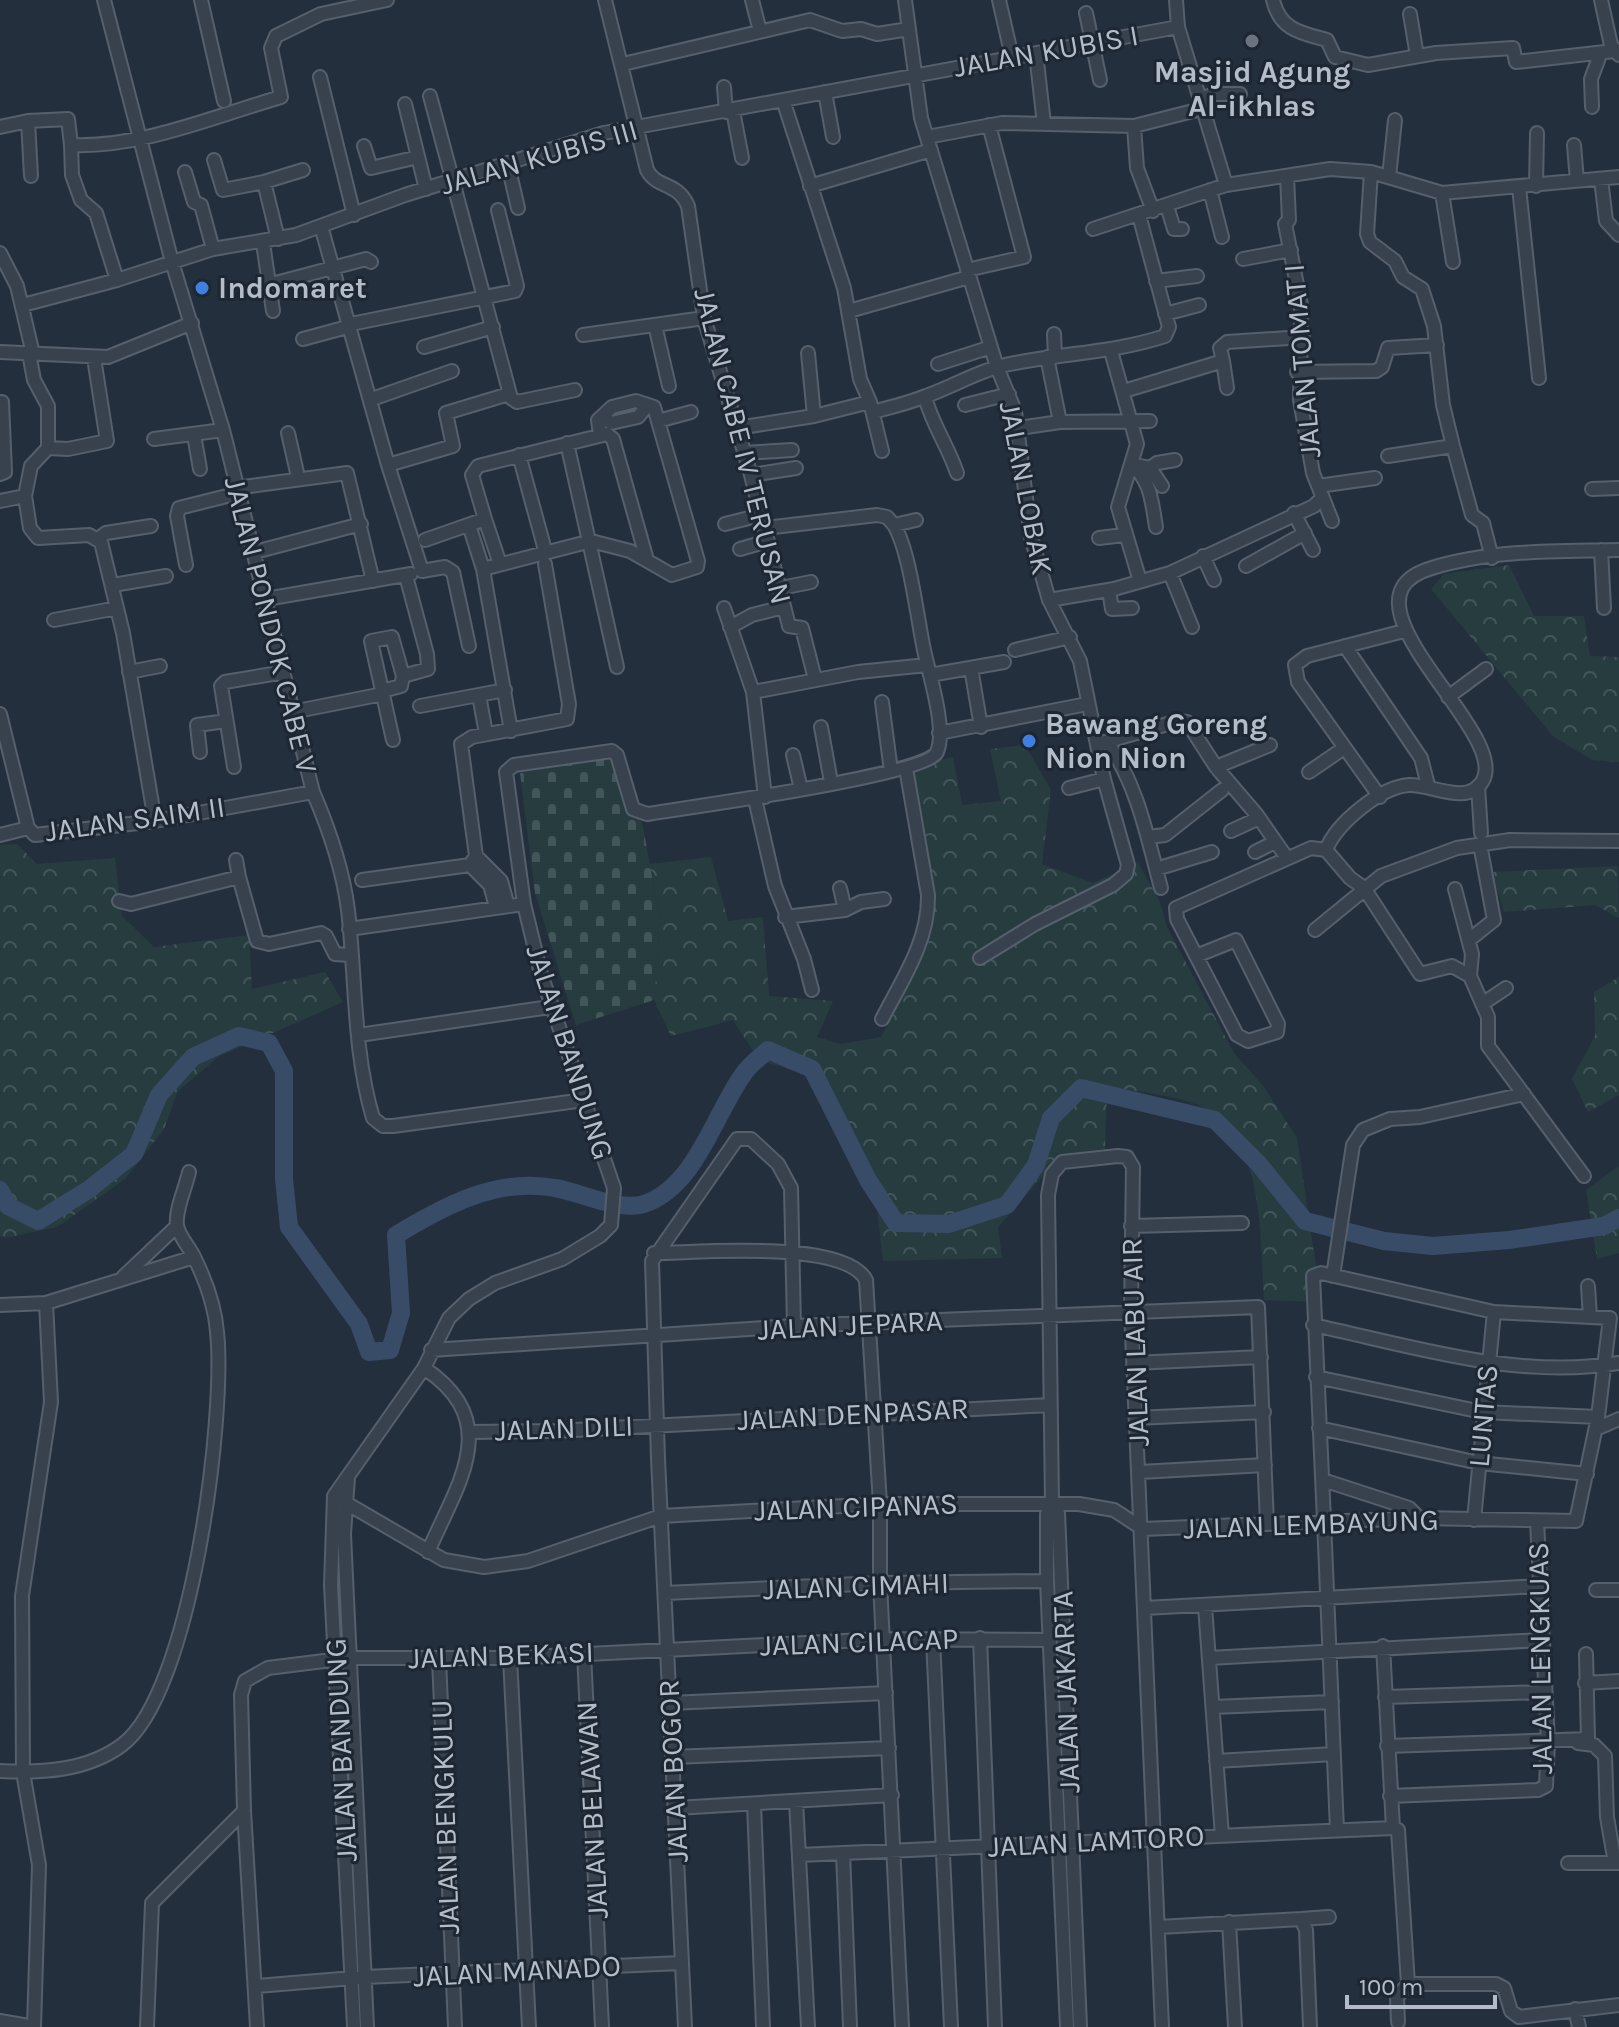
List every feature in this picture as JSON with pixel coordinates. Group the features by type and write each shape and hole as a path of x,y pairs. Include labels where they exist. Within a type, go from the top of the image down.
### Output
{"street":[{"name":"JALAN PONDOK CABE V","path":"104,0 172,262 223,430 313,792 328,826 346,898 349,955 373,1118 383,1126 393,1126 584,1100"},
{"path":"201,0 224,101"},
{"path":"71,145 92,146 139,138 281,97 271,48 276,36 321,14 387,0"},
{"path":"752,0 760,31"},
{"name":"JALAN LOBAK","path":"905,0 913,76 929,144 997,367 1019,428 1025,508 1049,600 1080,661 1087,704 1103,744"},
{"path":"999,0 1012,57"},
{"path":"1176,0 1178,27 1226,185"},
{"path":"1273,0 1280,20 1299,34 1327,40 1335,57 1368,65 1451,52 1513,48 1516,62 1616,53 1601,0"},
{"path":"605,1 638,127"},
{"path":"1086,13 1100,80"},
{"path":"1410,14 1417,56"},
{"path":"623,64 810,20 842,31 861,29 877,34 909,29"},
{"name":"JALAN KUBIS I","path":"913,76 1178,27"},
{"path":"1450,37 1451,52"},
{"path":"1036,53 1044,124"},
{"path":"1592,107 1591,79 1600,55"},
{"name":"JALAN KUBIS III","path":"23,305 117,280 213,249 278,239 604,133 913,76"},
{"path":"320,77 354,215"},
{"path":"724,87 742,158"},
{"path":"825,92 833,137"},
{"path":"810,186 989,125 1134,126 1200,104 1216,94 1240,94"},
{"path":"430,96 511,397"},
{"path":"783,100 849,311 860,379 872,407 882,451"},
{"path":"405,104 426,189"},
{"path":"600,118 604,133"},
{"path":"0,127 28,121 68,119 71,165 81,200 96,213 117,280"},
{"path":"1389,177 1395,120"},
{"path":"28,121 31,176"},
{"path":"849,311 1024,257 989,125"},
{"path":"1134,126 1137,168 1153,211"},
{"name":"JALAN CABE IV TERUSAN","path":"638,127 650,177 678,189 688,206 704,318 751,475 789,626 802,628 815,679"},
{"path":"1536,186 1537,133"},
{"path":"1574,145 1577,181"},
{"path":"364,146 371,168 418,157"},
{"path":"214,160 223,190 303,170"},
{"path":"508,165 518,208"},
{"path":"1093,229 1226,185 1330,169 1371,172 1442,193 1619,177"},
{"path":"185,172 194,202 201,205 213,249"},
{"path":"1371,172 1367,234 1370,242 1395,261 1403,277 1422,289 1437,345 1443,405 1453,446 1472,515 1483,523 1492,558"},
{"name":"JALAN TOMAT I","path":"1287,176 1289,220 1285,224 1303,337 1297,372 1313,473 1332,521"},
{"path":"1601,179 1606,221 1619,235"},
{"path":"264,182 278,239"},
{"path":"1519,187 1539,378"},
{"path":"1210,190 1222,237"},
{"path":"1442,193 1453,262"},
{"path":"1167,206 1174,229 1182,229"},
{"path":"303,339 351,325 517,289 498,210"},
{"path":"737,428 925,397 960,379 997,367 1111,351 1165,336 1169,327 1139,215"},
{"path":"321,226 372,399 388,465 422,571"},
{"path":"263,243 272,284 273,311"},
{"path":"1243,259 1291,250"},
{"path":"0,253 13,274 23,305 34,380 48,406 48,448 31,466 25,496 30,528 38,538 77,535 98,539 106,533 151,526"},
{"path":"272,284 366,259 371,262"},
{"path":"1156,281 1197,276"},
{"path":"1165,314 1199,305"},
{"path":"583,335 704,318"},
{"path":"0,352 94,358 124,353 192,323"},
{"path":"655,325 669,386"},
{"path":"424,347 493,327"},
{"path":"1054,334 1051,357 1060,422"},
{"path":"1227,388 1220,348 1227,342 1303,337"},
{"path":"1297,372 1376,371 1382,367 1388,348 1437,345"},
{"path":"938,364 991,347"},
{"path":"1111,351 1124,391 1127,419 1137,444 1118,507 1140,581"},
{"path":"808,353 814,416"},
{"path":"48,448 68,449 107,441 94,358"},
{"path":"1124,391 1223,361"},
{"path":"372,399 452,371"},
{"path":"388,465 453,446 446,413 511,397 575,390"},
{"path":"965,405 1009,394"},
{"path":"925,397 931,420 948,444 957,473"},
{"path":"483,569 545,557 591,541 630,551 672,575 698,565 654,407 636,401 612,407 598,420 600,435"},
{"path":"0,474 5,472 2,402"},
{"path":"658,421 691,412"},
{"path":"1019,428 1060,422 1150,421"},
{"path":"154,439 223,430"},
{"path":"288,433 298,477"},
{"path":"194,435 200,469"},
{"path":"500,564 473,469 600,435 611,435 613,439 647,560"},
{"path":"567,443 617,667"},
{"path":"1388,456 1453,446"},
{"path":"744,453 792,450"},
{"path":"473,860 461,744 465,739 486,734 561,723 569,713 545,557 519,455"},
{"path":"1150,468 1157,463 1175,460"},
{"path":"1131,464 1150,468 1162,486"},
{"path":"1131,464 1141,472 1149,488 1156,527"},
{"path":"751,475 796,468"},
{"path":"186,565 177,511 239,493 243,487 298,477 347,473 373,581"},
{"path":"1049,600 1109,590 1170,573 1314,506 1320,493 1375,478"},
{"path":"1592,489 1619,488"},
{"path":"0,501 25,496"},
{"path":"1294,513 1313,550"},
{"path":"725,524 761,515"},
{"path":"740,549 766,535 877,515 887,517 894,525 928,670 939,733 1087,704"},
{"path":"425,540 485,519"},
{"path":"894,525 916,520"},
{"path":"255,552 361,524"},
{"path":"469,525 483,569 511,731"},
{"path":"1246,566 1305,533"},
{"path":"1099,538 1124,535"},
{"path":"98,539 113,585 155,821"},
{"path":"1601,550 1604,608"},
{"path":"1196,956 1236,940 1278,1024 1277,1032 1248,1041 1237,1035 1196,956 1177,919 1176,908 1311,848 1328,845 1346,818 1405,785 1428,785 1459,794 1472,792 1478,786 1486,768 1478,737 1404,631 1402,591 1413,577 1430,568 1492,558 1619,550"},
{"path":"1203,556 1214,580"},
{"path":"266,599 445,567 453,572 469,646"},
{"path":"1170,573 1188,626"},
{"path":"113,585 166,576"},
{"path":"403,676 426,670 429,663 406,576"},
{"path":"781,588 811,582"},
{"path":"1109,590 1112,609 1132,608"},
{"path":"730,627 752,615 784,607"},
{"path":"54,620 117,608"},
{"path":"724,608 753,692 760,798 775,886 804,959 812,990"},
{"path":"1380,797 1295,673 1300,659 1404,631"},
{"path":"292,712 382,693 401,686 403,676 392,637 371,641 382,693 393,740"},
{"path":"1015,650 1070,637"},
{"path":"1345,646 1421,758 1428,785"},
{"path":"753,692 815,679 971,668 1004,662"},
{"path":"129,672 160,666"},
{"path":"971,668 981,727"},
{"path":"1448,697 1486,669"},
{"path":"234,767 223,683 284,672"},
{"path":"420,706 505,690"},
{"path":"479,695 486,734"},
{"path":"882,702 891,771"},
{"name":"JALAN SAIM II","path":"0,714 28,828 42,836 155,821 313,792"},
{"path":"200,752 197,725 226,721"},
{"path":"1103,744 1183,721 1191,727 1216,767 1259,818 1287,858"},
{"path":"821,727 831,782"},
{"name":"JALAN BANDUNG","path":"367,2027 359,1978 341,1659 331,1585 334,1496 424,1368 449,1318 469,1299 495,1283 578,1250 600,1236 612,1222 614,1188 550,1007 524,904 506,779 508,767 612,751 617,755 630,804 641,814 760,798 906,768 935,756 939,733"},
{"path":"980,958 1035,924 1113,885 1126,874 1128,865 1104,779 1103,744"},
{"path":"1103,744 1127,770 1161,888"},
{"path":"1216,767 1270,745"},
{"path":"1309,772 1344,748"},
{"path":"793,755 801,789"},
{"path":"882,1019 915,955 928,916 928,895 906,768"},
{"path":"1069,788 1104,779"},
{"path":"1469,940 1494,920 1480,838 1478,786"},
{"path":"1148,837 1165,835 1222,790"},
{"path":"1231,831 1259,818"},
{"path":"0,835 28,828"},
{"path":"1315,930 1364,888 1408,863 1480,838 1619,841"},
{"path":"1255,852 1275,842"},
{"path":"1328,845 1350,878 1364,888 1420,974 1452,966 1470,976 1488,1017 1488,1046 1584,1176"},
{"path":"1156,869 1212,852"},
{"path":"236,860 257,941 269,944 321,933 335,954 349,955"},
{"path":"362,880 473,860 501,881 502,907"},
{"path":"119,901 131,904 239,877"},
{"path":"840,888 845,910"},
{"path":"1455,889 1469,940 1473,966 1470,976"},
{"path":"785,917 845,910 861,902 884,899"},
{"path":"349,929 524,904"},
{"path":"1482,1004 1506,988"},
{"path":"359,1035 550,1007"},
{"path":"1333,1276 1353,1145 1363,1130 1390,1119 1420,1117 1524,1094"},
{"path":"654,1253 733,1143 744,1138 751,1139 778,1164 791,1188 794,1326"},
{"name":"JALAN LABU AIR","path":"1127,1157 1133,1167 1131,1310 1143,1529 1162,2027"},
{"name":"JALAN JAKARTA","path":"1067,2027 1047,1581 1047,1514 1052,1503 1047,1315 1048,1195 1052,1174 1062,1162 1127,1157"},
{"path":"118,1282 177,1226 189,1172"},
{"path":"1131,1226 1242,1223"},
{"path":"0,1771 23,1772 84,1765 123,1745 143,1722 160,1688 182,1618 211,1486 218,1414 217,1331 210,1294 177,1226"},
{"path":"654,1253 793,1251 840,1262 862,1272 866,1280 876,1413 880,1583 902,2027"},
{"name":"JALAN BOGOR","path":"654,1253 652,1336 685,2027"},
{"path":"0,1305 46,1303 194,1257"},
{"path":"1319,1428 1479,1463 1587,1474 1613,1364 1610,1318 1494,1312 1319,1273 1312,1279 1337,1830"},
{"path":"1588,1286 1590,1317"},
{"path":"0,2021 34,2027 39,1865 23,1772 22,1596 51,1402 46,1303"},
{"name":"JALAN JEPARA","path":"431,1350 794,1326 1258,1307 1261,1357"},
{"name":"LUNTAS","path":"1474,1520 1494,1312"},
{"path":"1313,1325 1488,1363 1613,1364"},
{"path":"1134,1363 1261,1357 1267,1524"},
{"path":"424,1368 443,1383 458,1402 471,1432 471,1451 428,1552"},
{"path":"1316,1377 1482,1412 1597,1423 1619,1419"},
{"name":"JALAN DENPASAR","path":"656,1424 1050,1405"},
{"path":"1136,1418 1264,1412"},
{"name":"JALAN DILI","path":"471,1432 555,1431 656,1424"},
{"path":"1140,1472 1265,1465"},
{"name":"JALAN LEMBAYUNG","path":"1052,1503 1114,1510 1143,1529 1419,1518 1576,1521 1587,1474"},
{"name":"JALAN BANDUNG","path":"341,1659 348,1477"},
{"path":"1323,1480 1409,1508 1419,1518"},
{"name":"JALAN CIPANAS","path":"334,1496 444,1560 484,1567 528,1561 661,1516 880,1504 1052,1503"},
{"name":"JALAN JAKARTA","path":"1052,1503 1058,1513 1080,2027"},
{"name":"JALAN LENGKUAS","path":"1390,1796 1538,1790 1546,1785 1548,1741 1537,1521"},
{"name":"JALAN CIMAHI","path":"665,1593 880,1583 1047,1581"},
{"path":"1145,1608 1540,1586"},
{"path":"1596,1590 1619,1590"},
{"path":"1205,1606 1222,1836"},
{"path":"980,1638 995,2027"},
{"name":"JALAN CILACAP","path":"668,1650 883,1639 1050,1640"},
{"path":"933,1639 940,1848 951,2027"},
{"path":"1209,1658 1383,1646 1542,1640"},
{"path":"1383,1646 1390,1796 1393,1828 1398,1830 1408,1984 1397,1997 1398,2022"},
{"name":"JALAN BEKASI","path":"244,1811 241,1695 245,1681 268,1668 341,1659 510,1658 668,1650"},
{"name":"JALAN BELAWAN","path":"584,1653 602,2027"},
{"path":"1387,1746 1588,1739 1586,1654"},
{"path":"510,1658 529,2027"},
{"name":"JALAN BENGKULU","path":"439,1659 455,2027"},
{"path":"1585,1683 1619,1681"},
{"path":"1385,1697 1545,1692"},
{"path":"670,1703 886,1693"},
{"path":"1213,1707 1332,1702"},
{"path":"1568,1863 1617,1863 1607,1817 1614,1770 1594,1745 1578,1744 1577,1740"},
{"path":"673,1757 889,1748"},
{"path":"1216,1761 1334,1754"},
{"path":"676,1808 892,1795"},
{"path":"796,1801 808,2027"},
{"path":"754,1804 763,2027"},
{"path":"244,1811 257,1986 257,2027"},
{"path":"147,2027 152,1903 244,1811"},
{"name":"JALAN LAMTORO","path":"800,1855 1393,1828"},
{"path":"843,1853 850,2027"},
{"path":"1159,1927 1329,1917"},
{"path":"1301,1919 1306,1930 1310,2027"},
{"path":"1229,1922 1235,2027"},
{"name":"JALAN MANADO","path":"257,1986 359,1978 681,1963"},
{"name":"JALAN BANDUNG","path":"354,2027 359,1978"},
{"path":"1408,1984 1496,1984 1504,1988 1511,2011 1519,2017 1619,2005"},
{"path":"1575,2009 1579,2027"}],"green space":[{"path":"1509,565 1534,616 1584,616 1590,656 1619,657 1619,762 1592,760 1553,736 1431,589 1444,574"},
{"path":"1025,745 1051,790 1042,864 1093,883 1138,863 1160,902 1167,927 1234,1053 1264,1087 1297,1138 1316,1266 1316,1302 1264,1300 1259,1219 1248,1163 1236,1139 1220,1119 1198,1105 1107,1086 1105,1149 1062,1154 998,1227 1002,1258 883,1261 877,1209 848,1137 810,1075 759,1060 733,1020 671,1036 654,1000 660,920 650,864 711,857 728,921 763,917 769,996 833,1001 817,1037 841,1044 881,1037 927,947 931,884 912,768 953,757 962,805 1001,801 990,749"},
{"path":"619,755 643,827 660,920 654,1000 576,1025 535,893 520,773"},
{"path":"17,844 37,864 115,858 122,916 154,947 249,935 252,989 325,972 343,1002 218,1057 178,1091 164,1129 125,1179 57,1227 5,1238 0,1236 0,845"},
{"path":"1618,866 1619,918 1595,905 1504,912 1492,872"},
{"path":"1619,977 1619,1095 1588,1112 1572,1079 1595,1036 1594,992"},
{"path":"1619,1166 1619,1253 1597,1259 1586,1190"}],"waterway":[{"path":"0,1190 8,1206 38,1221 88,1190 134,1154 159,1095 193,1057 239,1036 269,1043 284,1071 284,1179 289,1227 359,1324 369,1352 390,1350 401,1313 396,1235 452,1204 492,1190 512,1187 555,1188 623,1205 644,1204 662,1195 690,1167 742,1076 768,1050 812,1069 868,1180 896,1223 949,1224 1007,1205 1036,1165 1051,1118 1081,1088 1215,1120 1258,1163 1305,1221 1384,1241 1433,1246 1509,1240 1604,1226 1619,1218"}],"place":[{"name":"Masjid Agung Al-ikhlas","path":"1252,41"},
{"name":"Indomaret","path":"202,288"},
{"name":"Bawang Goreng Nion Nion","path":"1029,741"}]}
